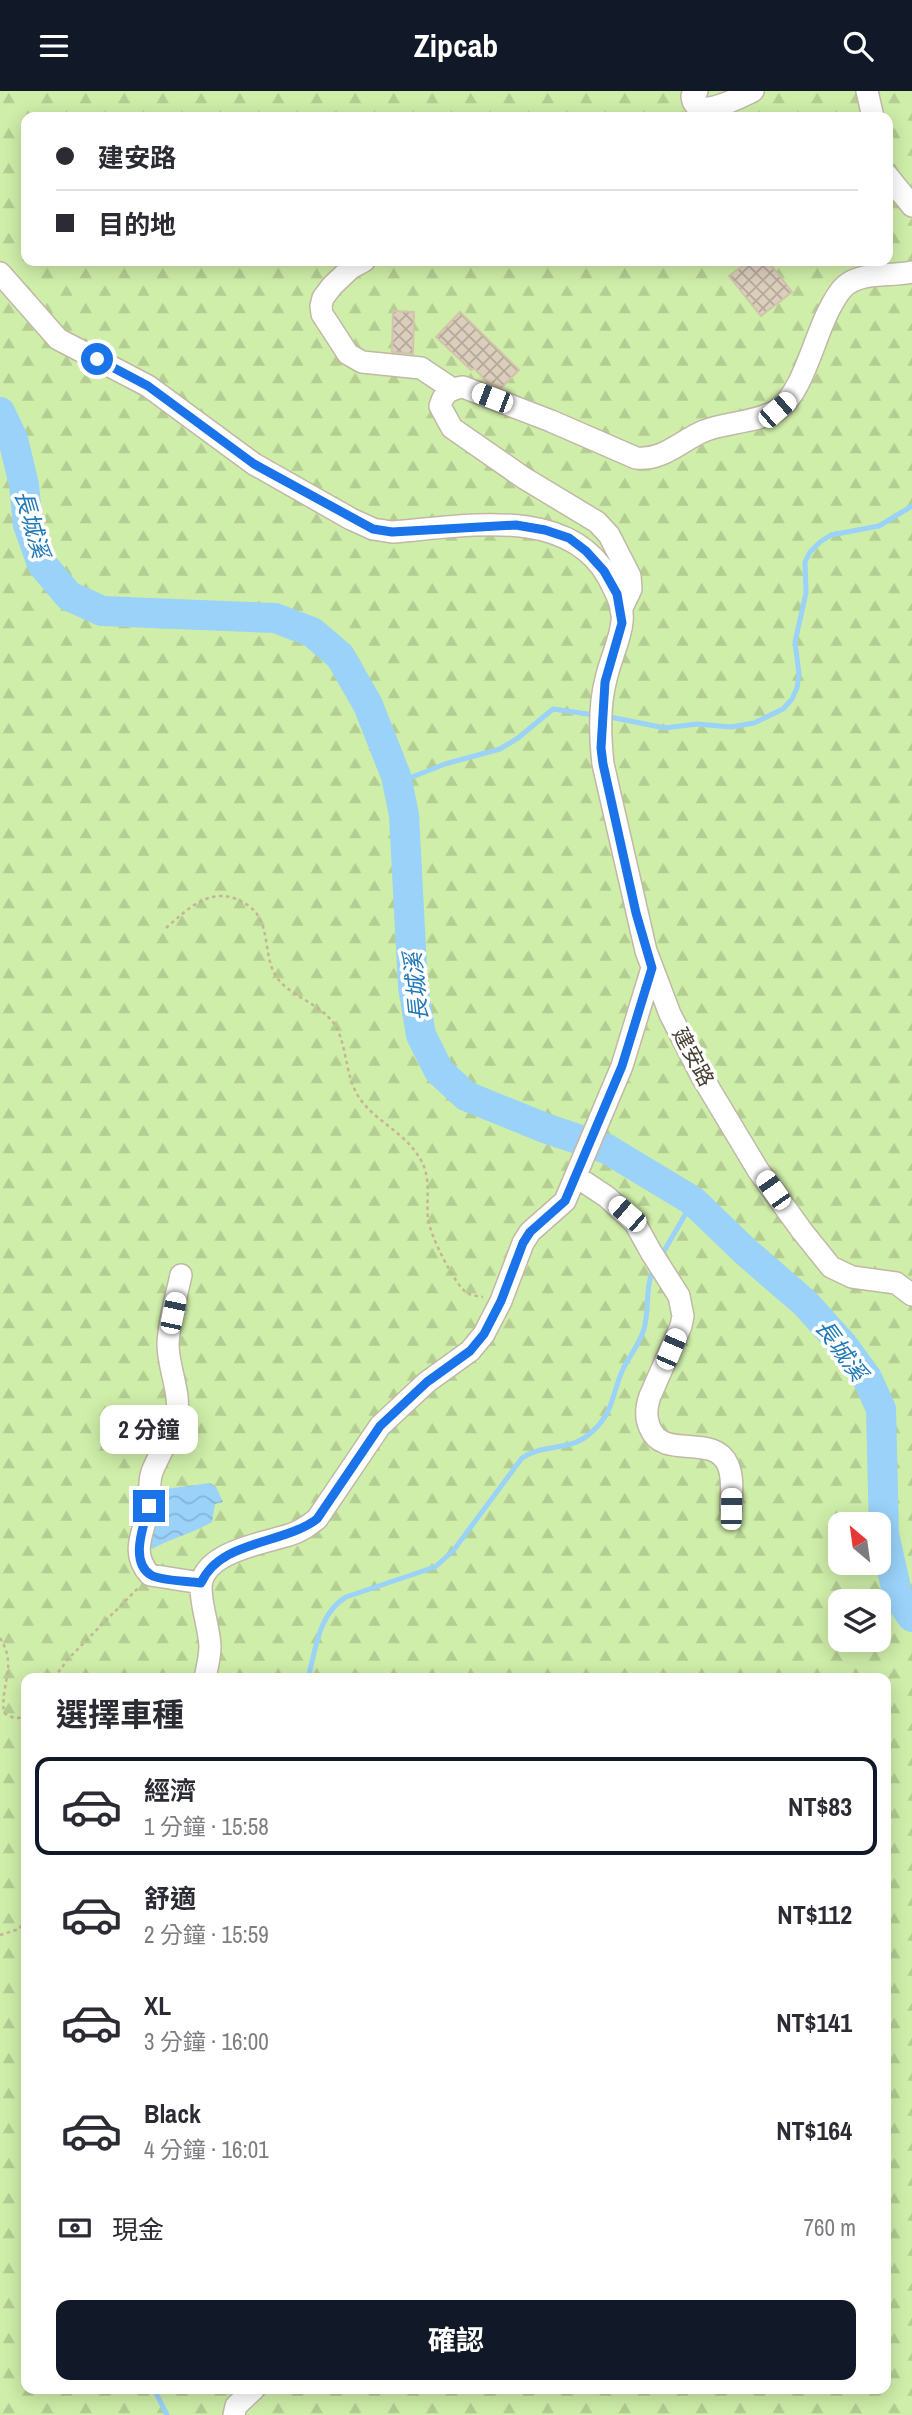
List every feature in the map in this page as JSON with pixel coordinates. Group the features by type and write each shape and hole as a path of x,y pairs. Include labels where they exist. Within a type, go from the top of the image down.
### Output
{"street":[{"path":"697,91 691,101 695,107 701,109 718,106 753,91"},
{"path":"867,91 872,112"},
{"path":"893,182 912,206"},
{"path":"355,266 332,286 323,298 321,306 322,314 348,353 352,358 374,364 421,368 451,389"},
{"path":"621,610 631,589 630,576 609,535 597,522 524,478 452,428 440,406 444,395 451,389 463,387 636,457 659,457 703,431 765,416 777,410 790,399 799,383 819,328 845,286 867,277 912,272"},
{"path":"0,273 58,339 148,386 254,464 351,519 373,529 392,532 516,525 569,538 586,551 604,571 617,594 621,610"},
{"name":"建安路","path":"621,610 622,623 603,695 601,748 605,777 636,913 652,968 670,1014 713,1095 758,1170 819,1254 841,1273 896,1283 912,1295"},
{"path":"206,1673 210,1649 201,1583 206,1573 233,1552 289,1535 304,1529 317,1519 372,1436 427,1382 470,1351 484,1334 501,1301 523,1243 530,1232 565,1201 622,1066 652,968"},
{"path":"579,1170 627,1214 679,1296 683,1315 681,1326 646,1407 647,1419 655,1437 664,1443 716,1451 723,1457 728,1464 731,1479 731,1509"},
{"path":"181,1275 168,1345 178,1409 176,1420 150,1477 149,1506 139,1537 140,1556 150,1575 201,1583"},
{"path":"234,2415 236,2406 249,2394"}],"path":[{"path":"166,928 194,903 214,895 229,897 248,905 260,917 269,960 277,977 290,992 319,1009 333,1021 340,1036 348,1076 357,1095 367,1108 411,1143 423,1163 428,1177 428,1222 459,1285 469,1294 501,1301"},
{"path":"58,1673 150,1575"},
{"path":"0,1638 8,1653 9,1665 3,1690 4,1713 11,1718 21,1718"},
{"path":"0,1935 21,1926"}],"green space":[{"path":"0,91 912,91 912,2415 0,2415"}],"water":[{"path":"210,1483 216,1487 223,1502 215,1504 212,1522 152,1549 145,1539 166,1489"}],"building":[{"path":"742,266 772,266 792,292 761,316 729,276"},
{"path":"393,311 414,312 413,354 392,352"},
{"path":"460,312 519,370 501,388 487,382 474,368 471,370 436,337"}],"waterway":[{"name":"長城溪","path":"0,412 13,439 24,485 28,525 42,564 69,596 102,611 275,618 312,632 340,656 368,705 396,776 404,815 413,987 421,1035 439,1071 466,1096 545,1128 607,1149 693,1201 805,1303 843,1345 867,1378 881,1409 884,1534 898,1597 912,1617"},
{"path":"605,716 665,728 697,724 731,727 754,723 783,709 797,688 799,674 795,642 806,593 805,562 810,552 831,535 879,526 912,506"},
{"path":"397,783 445,764 500,749 553,709 595,715"},
{"path":"660,1258 693,1201"},
{"path":"309,1673 324,1622 337,1604 346,1597 435,1567 453,1551 522,1458 538,1451 580,1441 603,1420 624,1367 642,1334 646,1321 649,1282 655,1266"},
{"path":"156,2394 167,2415"}],"route":[{"path":"97,359 148,386 254,464 373,529 392,532 516,525 569,538 586,551 604,571 617,594 621,610 622,623 603,695 601,748 605,777 636,913 652,968 622,1066 565,1201 530,1232 523,1243 501,1301 484,1334 470,1351 427,1382 380,1426 317,1519 304,1529 289,1535 233,1552 216,1563 201,1583 158,1578 145,1569 140,1556 139,1537 149,1506"}]}
